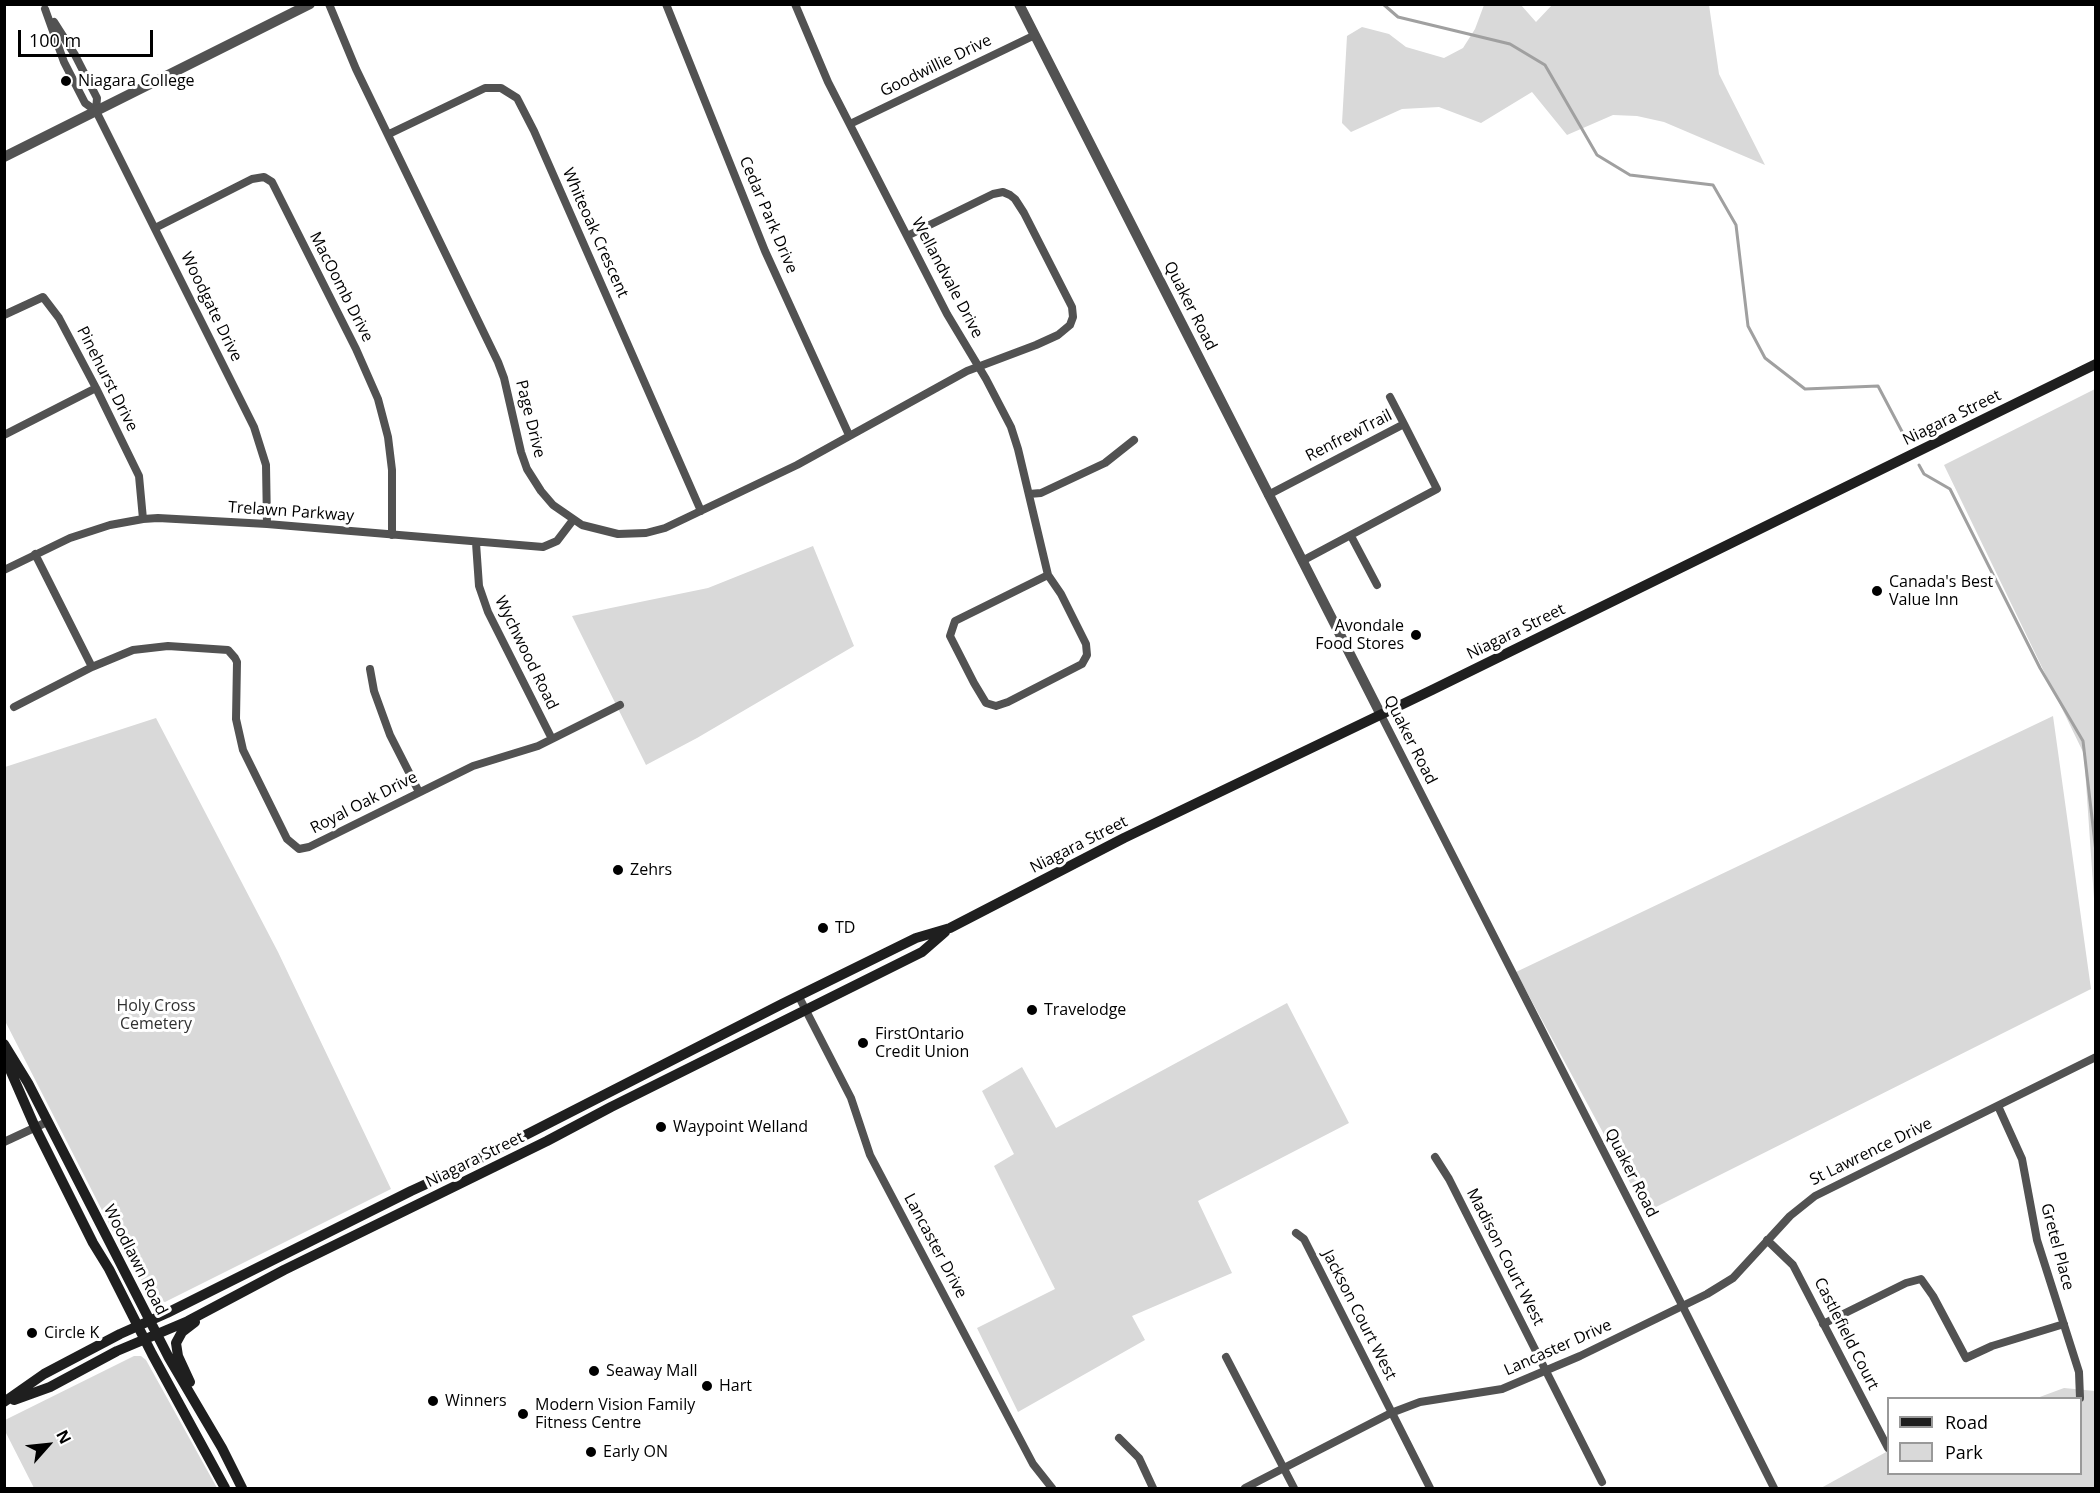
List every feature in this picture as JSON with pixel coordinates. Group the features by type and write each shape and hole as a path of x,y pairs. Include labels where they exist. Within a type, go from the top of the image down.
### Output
{"main road":[{"name":"Niagara Street","path":"4,1403 44,1374 138,1326 493,1153 622,1085 916,938 950,928 1124,838 1381,715 2096,364"},
{"name":"Niagara Street","path":"4,1403 50,1387 144,1339 188,1321 275,1274 470,1180 610,1107 922,952 950,928"},
{"name":"Woodlawn Road","path":"4,1044 47,1122 156,1334 222,1448 242,1488"},
{"name":"Woodlawn Road","path":"4,1056 35,1127 93,1243 225,1488"},
{"path":"206,1421 178,1356 176,1343 185,1328 212,1314 227,1301"}],"street":[{"path":"4,157 310,4"},
{"name":"Page Drive","path":"330,4 356,69 501,370 527,469 545,496 573,520 602,531 618,534 636,534 665,528 797,465 967,371 1051,339 1065,330 1072,321 1072,307 1024,213 1016,199 1010,195 1003,192 993,194 907,236"},
{"name":"Cedar Park Drive","path":"666,4 765,251 849,435"},
{"name":"Wellandvale Drive","path":"795,4 817,60 849,124 947,314 979,367 1011,428 1048,575 1061,594 1086,644 1087,655 1082,664 1008,702 996,706 986,703 950,636 955,621 1048,575"},
{"name":"Quaker Road","path":"1019,4 1774,1488"},
{"path":"44,7 75,55 97,98 96,111"},
{"path":"44,7 64,62 85,104 96,111"},
{"name":"Goodwillie Drive","path":"849,124 1035,35"},
{"name":"Whiteoak Crescent","path":"389,134 485,88 501,88 517,98 534,131 701,511"},
{"name":"Woodgate Drive","path":"96,111 259,439 266,465 267,524"},
{"name":"MacOomb Drive","path":"155,228 252,179 264,177 272,183 360,357 378,399 386,427 391,460 394,492 392,535"},
{"name":"Pinehurst Drive","path":"4,315 43,297 59,318 139,476 143,519"},
{"path":"4,435 96,388"},
{"path":"1390,397 1404,424"},
{"name":"RenfrewTrail","path":"1268,495 1404,424 1437,489 1302,561"},
{"path":"1029,494 1041,493 1105,463 1134,440"},
{"name":"Trelawn Parkway","path":"4,570 70,538 110,525 143,519 267,524 543,547 557,541 573,520"},
{"path":"1351,536 1377,585"},
{"name":"Wychwood Road","path":"476,543 481,595 552,739"},
{"path":"36,554 92,667"},
{"name":"Royal Oak Drive","path":"14,707 92,667 133,650 153,647 228,650 236,658 236,719 243,750 287,839 298,849 309,847 473,766 538,746 620,705"},
{"path":"370,669 374,691 390,735 419,792"},
{"name":"Lancaster Drive","path":"799,997 850,1098 870,1155 1033,1464 1052,1488"},
{"name":"St Lawrence Drive","path":"1682,1305 1732,1278 1790,1216 1815,1196 2096,1057"},
{"name":"Gretel Place","path":"1998,1106 2022,1159 2037,1240 2079,1372 2080,1397"},
{"path":"4,1142 47,1122"},
{"name":"Madison Court West","path":"1435,1157 1449,1179 1602,1482"},
{"name":"Jackson Court West","path":"1296,1233 1304,1239 1430,1488"},
{"name":"Castlefield Court","path":"1767,1240 1792,1265 1887,1446"},
{"path":"1823,1324 1906,1283 1921,1279 1933,1296 1966,1358 1992,1346 2064,1324"},
{"name":"Lancaster Drive","path":"1245,1488 1391,1413 1420,1402 1502,1389 1547,1372 1682,1305"},
{"path":"1226,1357 1294,1488"},
{"path":"1119,1438 1139,1458 1153,1488"}],"green space":[{"path":"1484,5 1521,5 1536,22 1552,5 1709,5 1719,74 1765,165 1664,122 1637,116 1613,115 1567,135 1532,92 1481,123 1439,107 1402,109 1351,132 1342,123 1347,36 1362,27 1389,34 1406,47 1444,58 1463,48 1475,29"},
{"path":"2095,389 2095,913 2084,754 1944,465"},
{"path":"813,546 854,646 697,738 646,765 572,616 708,588"},
{"path":"2053,716 2091,989 1646,1212 1516,972"},
{"name":"Holy Cross Cemetery","path":"156,718 278,952 391,1189 165,1302 155,1299 128,1261 4,1019 5,767"},
{"path":"1287,1003 1349,1123 1198,1201 1232,1273 1132,1316 1145,1340 1018,1412 977,1328 1055,1289 994,1166 1014,1154 982,1091 1022,1067 1056,1128"},
{"path":"134,1356 141,1356 146,1360 217,1488 34,1488 5,1431 5,1420"},
{"path":"2064,1388 2095,1391 2095,1488 1821,1488 1887,1452 1887,1475 2082,1475 2082,1397 2040,1397"}],"waterway":[{"path":"1383,4 1398,17 1510,44 1545,65 1597,155 1630,175 1713,185 1736,225 1748,326 1765,358 1805,389 1878,386 1907,441"},
{"path":"1919,465 1924,474 1950,489 2040,668 2083,741 2096,852"}],"place":[{"name":"Niagara College","path":"66,81"},
{"name":"Canada's Best Value Inn","path":"1877,591"},
{"name":"Avondale Food Stores","path":"1416,635"},
{"name":"Zehrs","path":"618,870"},
{"name":"TD","path":"823,928"},
{"name":"Travelodge","path":"1032,1010"},
{"name":"FirstOntario Credit Union","path":"863,1043"},
{"name":"Waypoint Welland","path":"661,1127"},
{"name":"Circle K","path":"32,1333"},
{"name":"Seaway Mall","path":"594,1371"},
{"name":"Hart","path":"707,1386"},
{"name":"Winners","path":"433,1401"},
{"name":"Modern Vision Family Fitness Centre","path":"523,1414"},
{"name":"Early ON","path":"591,1452"}]}
